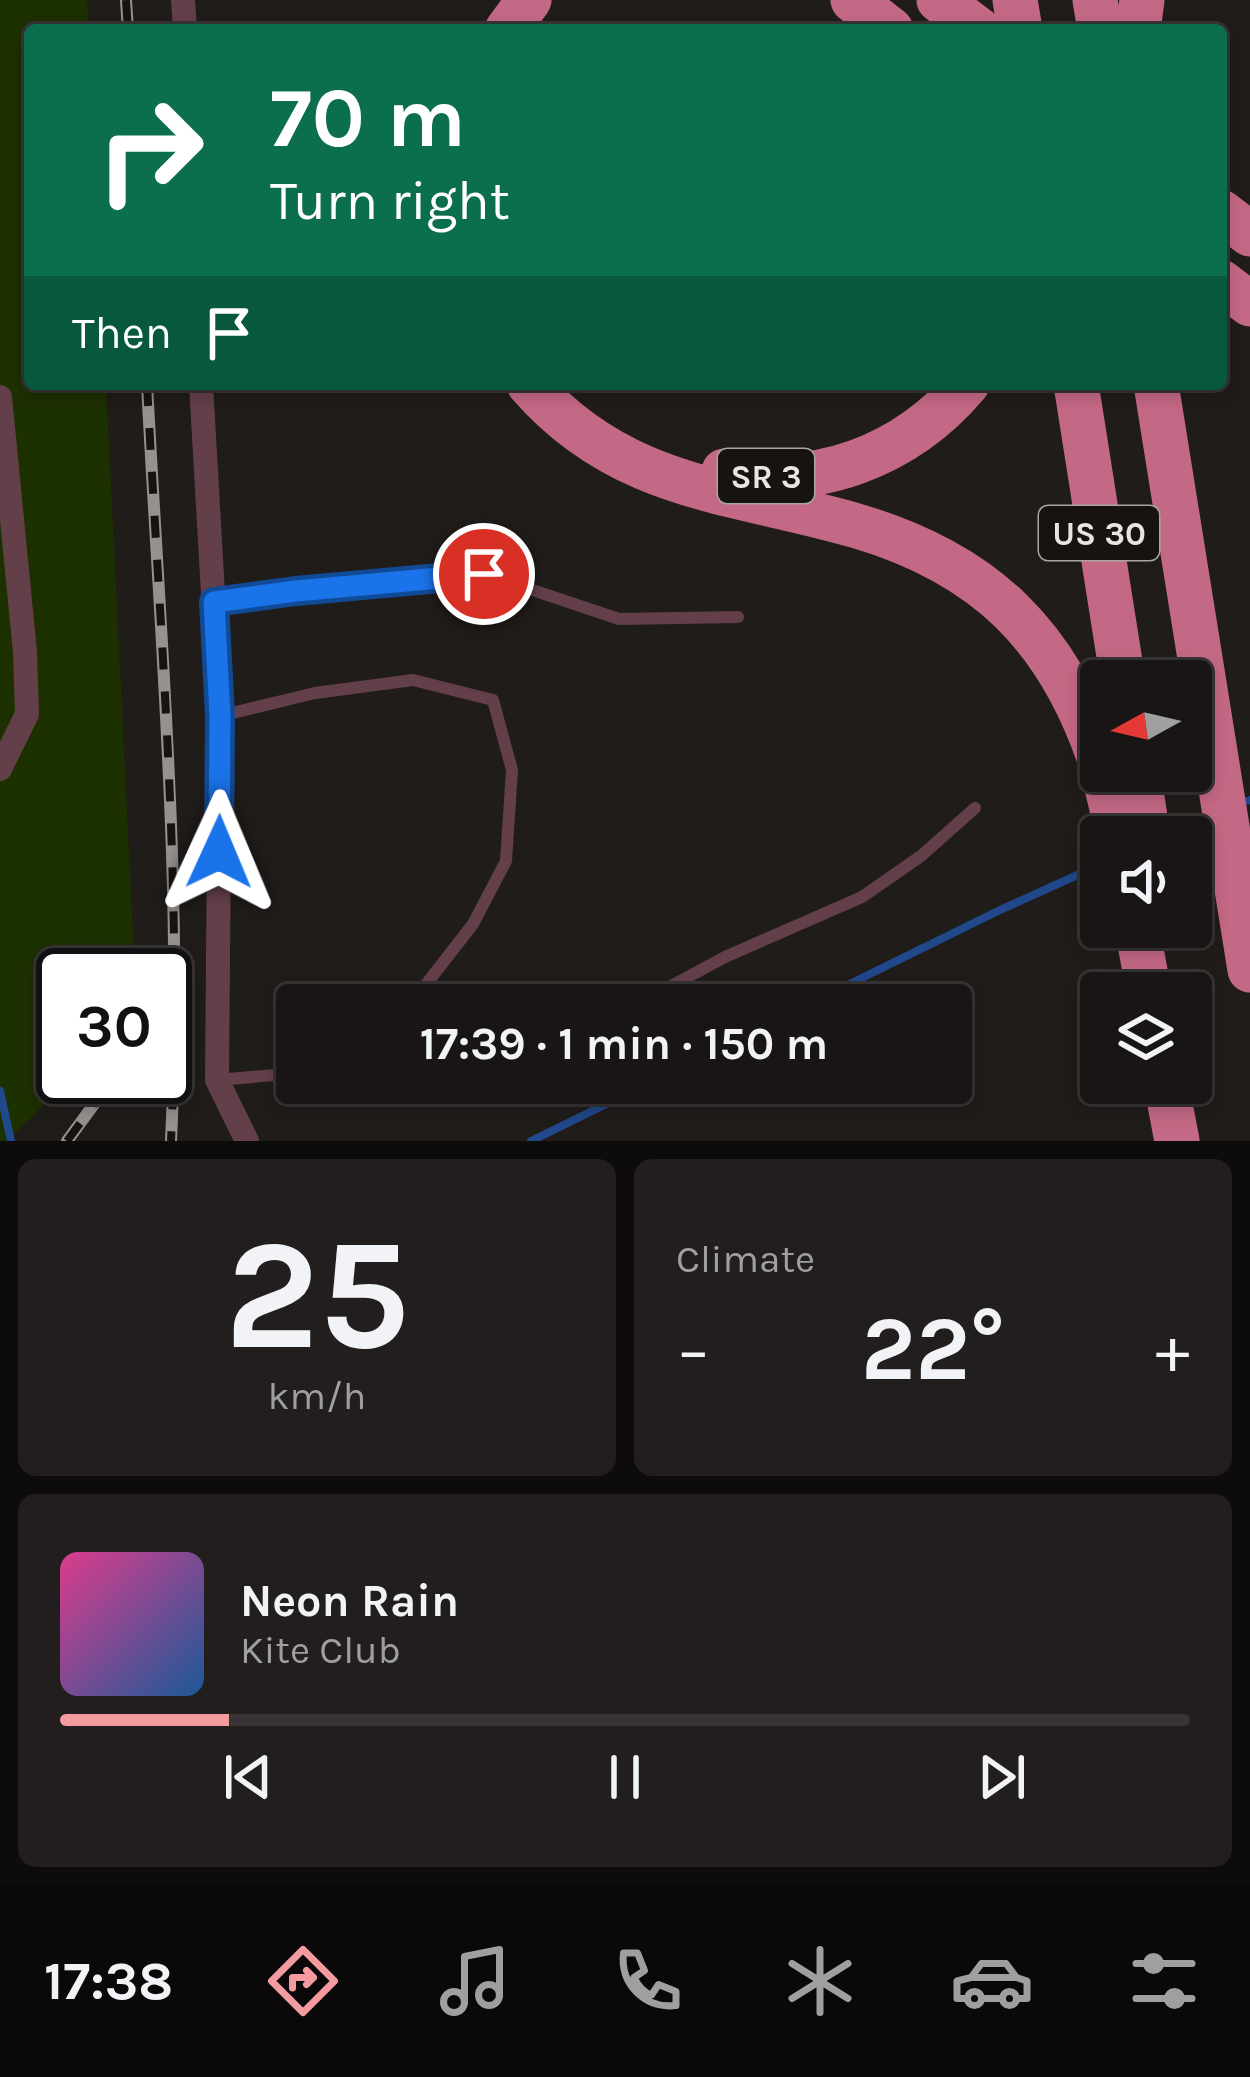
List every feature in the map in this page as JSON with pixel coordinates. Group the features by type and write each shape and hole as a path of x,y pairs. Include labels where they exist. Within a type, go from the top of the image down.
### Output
{"highway":[{"path":"853,0 883,24"},
{"path":"938,0 971,24"},
{"path":"536,390 580,433 632,463 698,488 885,535 975,580 1048,653 1080,707"},
{"name":"SR 3","path":"570,390 615,426 682,460 733,472 785,476 834,470 884,452 933,420 961,390"},
{"name":"US 30","path":"1077,390 1120,660"},
{"name":"US 30","path":"1157,390 1200,660"},
{"path":"1173,390 1209,615 1208,660"},
{"name":"US 30","path":"1212,736 1250,970"},
{"path":"1170,1104 1177,1141"},
{"path":"1191,1104 1197,1141"}],"street":[{"path":"201,390 220,716 217,1080 247,1141"},
{"path":"0,397 8,563 26,652 27,714 0,769"}],"lane":[{"path":"214,602 484,574 619,619 737,617"},
{"path":"220,716 315,693 412,680 493,700 512,770 506,861 473,924 426,984"},
{"path":"675,984 862,897 921,856 975,808"},
{"path":"217,1080 276,1074"}],"green space":[{"path":"0,0 87,0 89,24 24,24 24,390 106,390 134,948 36,948 36,1104 45,1104 7,1141 0,1141"}],"waterway":[{"path":"850,984 1080,874"},
{"path":"0,1091 11,1141"},
{"path":"531,1141 606,1104"}],"railway":[{"path":"126,0 128,24"},
{"path":"147,390 172,857 171,1141"},
{"path":"67,1141 94,1104"}],"route":[{"path":"219,852 220,716 214,602 484,574"}]}
